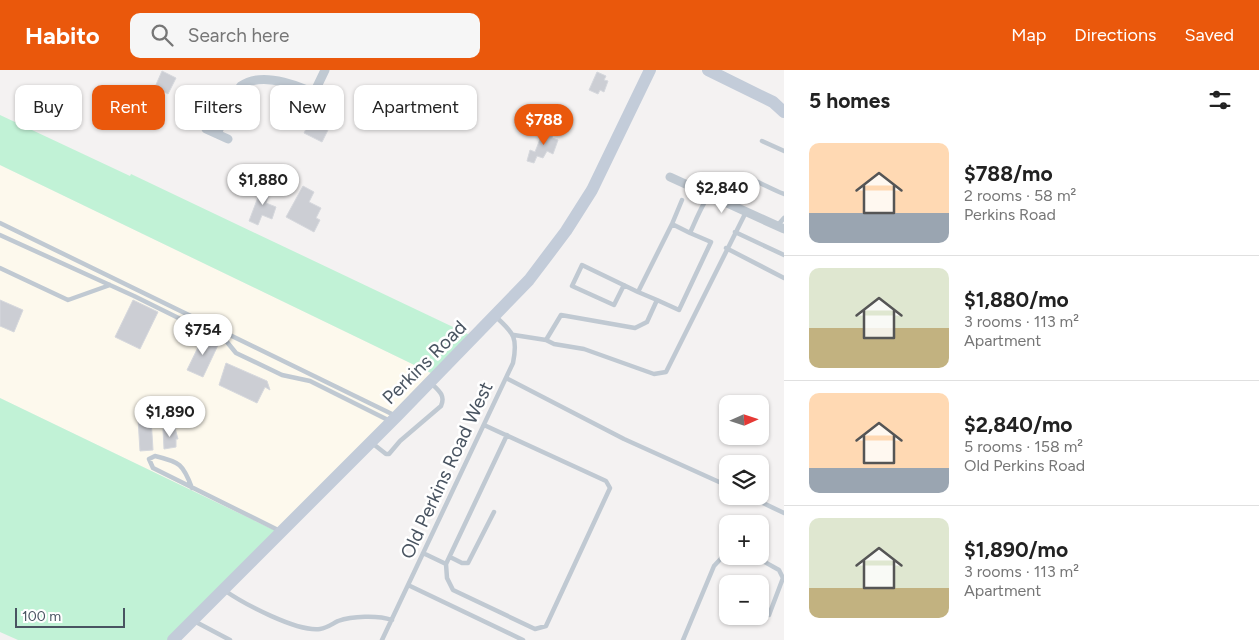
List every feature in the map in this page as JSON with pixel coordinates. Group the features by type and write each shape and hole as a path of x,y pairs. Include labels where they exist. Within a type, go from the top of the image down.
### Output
{"main road":[{"name":"Perkins Road","path":"173,640 496,316 541,265 577,213 602,170 650,70"},
{"path":"708,70 778,103 784,112"}],"street":[{"path":"318,85 325,70"},
{"path":"217,134 237,92 248,79 254,76 274,74 297,85"},
{"path":"208,130 228,139"},
{"path":"670,177 781,227"}],"lane":[{"path":"762,141 784,151"},
{"path":"690,233 709,195 721,181 732,176 744,177 784,194"},
{"path":"638,292 682,200"},
{"path":"496,316 514,335 546,340 554,344 584,348 654,374 666,372 726,248 746,212"},
{"path":"781,227 784,218"},
{"path":"0,223 394,419"},
{"path":"624,285 614,305 572,286 582,265 679,310 710,242 672,224"},
{"path":"735,232 784,255"},
{"path":"0,235 110,285 227,342 236,353 282,375 310,381 394,419"},
{"path":"726,248 784,278"},
{"path":"0,268 68,300 110,285"},
{"path":"546,340 561,315 635,328 647,322 658,300"},
{"name":"Old Perkins Road West","path":"382,640 513,363 517,346 514,335"},
{"path":"506,378 624,439 719,482"},
{"path":"370,442 386,454 389,454 400,441 440,406 443,398 442,394 430,382"},
{"path":"484,425 507,435 606,481 610,488 546,626 535,629 452,590 447,578 446,564 507,435"},
{"path":"192,488 181,465 155,456 149,460 153,468 192,488 281,532"},
{"path":"767,505 784,513"},
{"path":"450,557 462,564 468,563 494,512"},
{"path":"423,553 446,564"},
{"path":"683,640 714,566 719,561"},
{"path":"768,565 782,574 782,581 769,615"},
{"path":"408,585 523,640"},
{"path":"223,590 244,604 306,629 322,629 353,617 383,617 392,620"},
{"path":"193,620 230,640"}],"shaded area":[{"path":"0,165 433,374 276,531 0,398"}],"green space":[{"path":"0,115 15,122 15,130 32,130 130,176 131,174 472,336 433,374 0,165"},
{"path":"0,398 276,531 167,640 18,640 0,632"}],"building":[{"path":"162,71 176,78 168,94 165,92 165,85 156,85"},
{"path":"597,72 606,76 604,80 608,81 604,92 600,90 598,94 589,90"},
{"path":"549,126 555,128 552,138 558,140 553,154 547,151 543,158 537,156 534,163 527,161 530,150 535,152 542,134 546,135"},
{"path":"306,130 328,130 322,142 304,133"},
{"path":"263,184 272,187 266,203 276,207 272,219 262,215 258,225 249,221"},
{"path":"303,186 314,192 309,202 321,208 316,218 320,220 314,232 286,217"},
{"path":"0,300 23,310 14,332 0,326"},
{"path":"133,300 158,312 140,349 115,337"},
{"path":"204,335 219,343 203,377 187,370"},
{"path":"226,363 267,381 270,390 265,387 257,403 219,385"},
{"path":"151,418 153,450 140,451 138,419"},
{"path":"175,428 178,439 176,439 176,447 164,449 163,429"}]}
